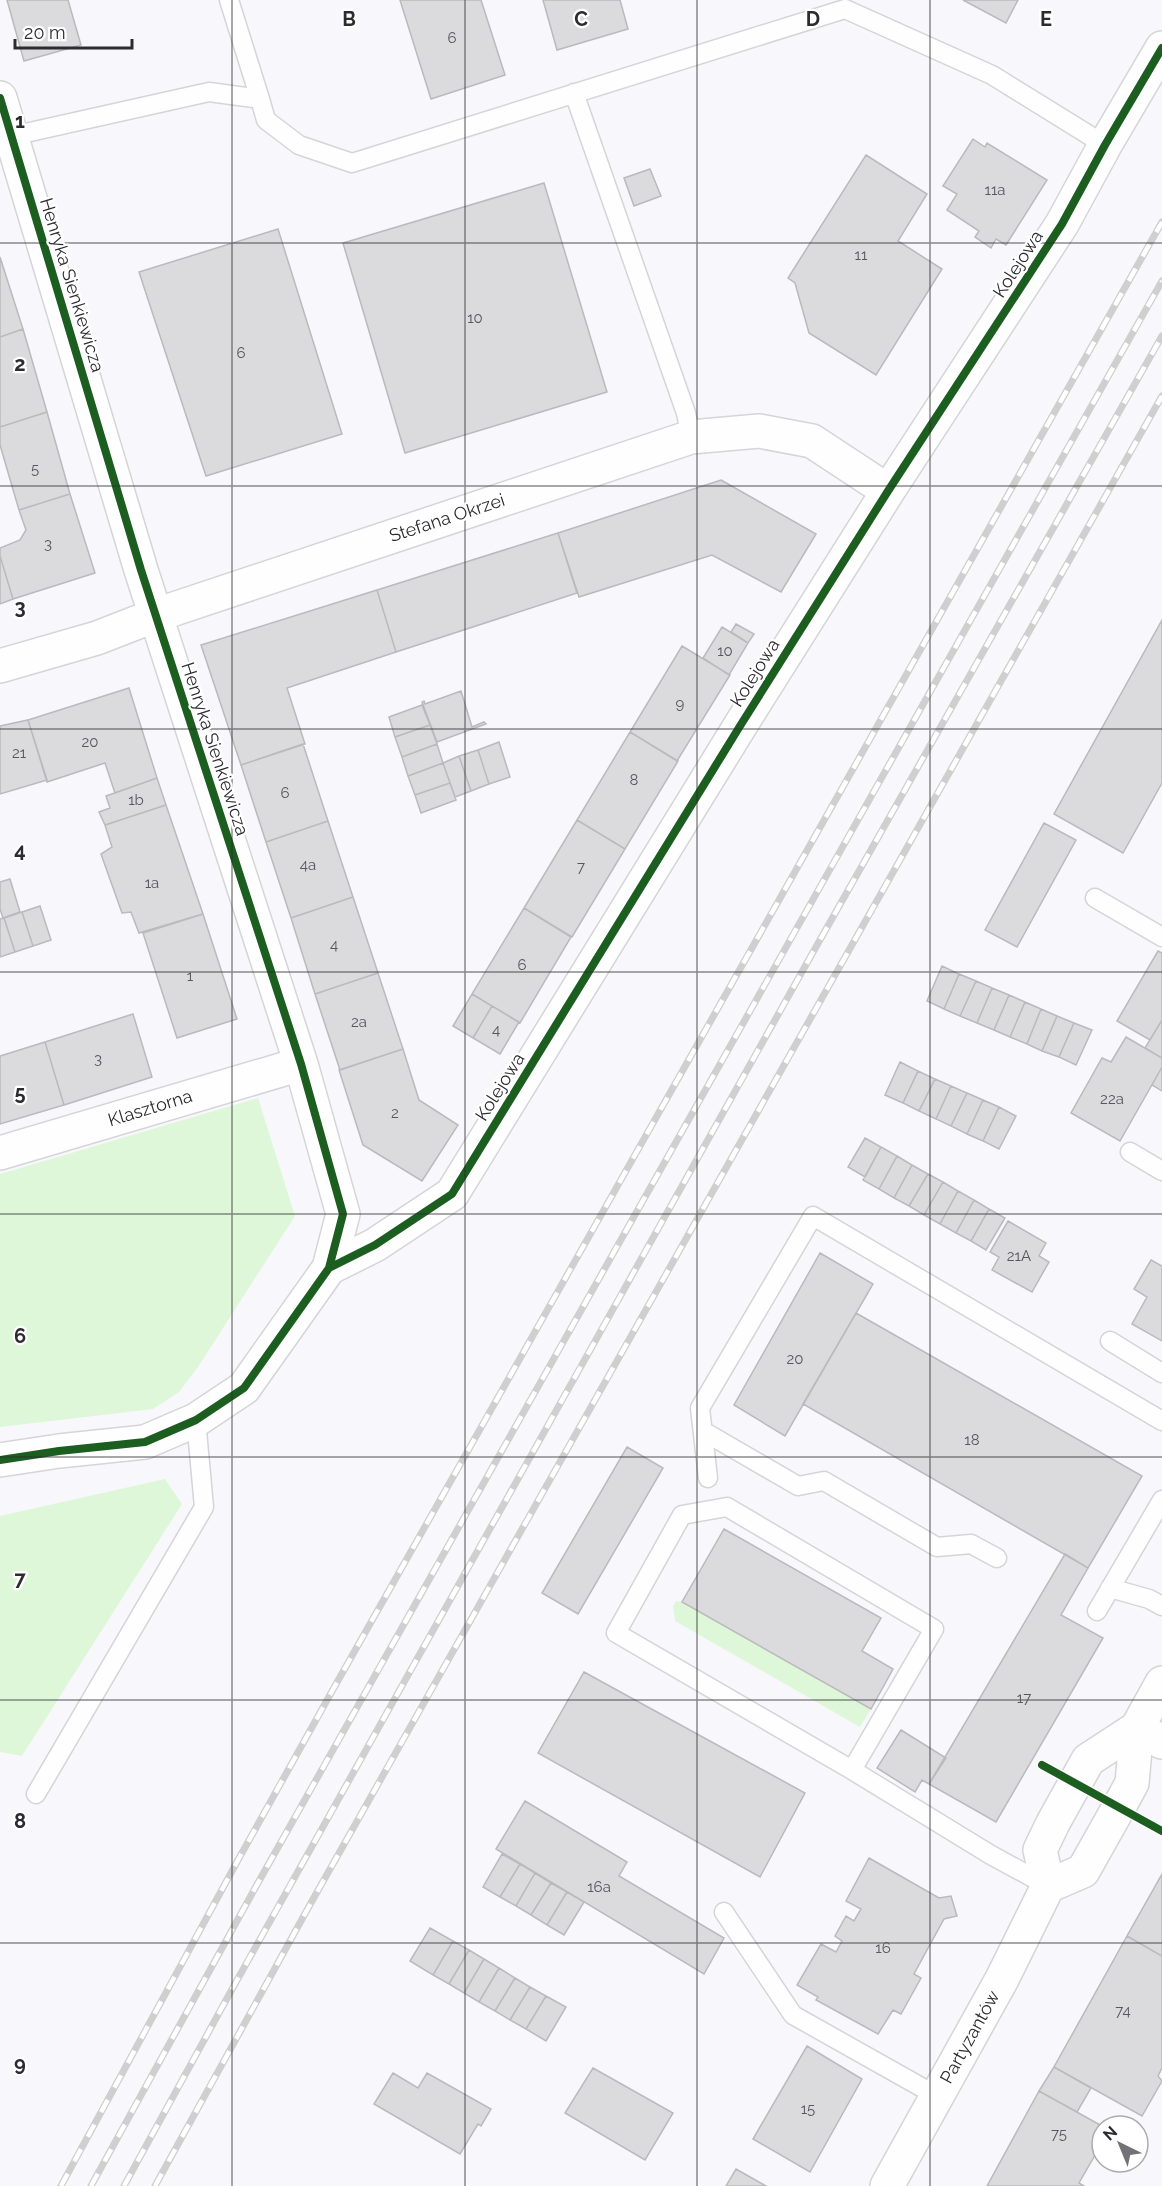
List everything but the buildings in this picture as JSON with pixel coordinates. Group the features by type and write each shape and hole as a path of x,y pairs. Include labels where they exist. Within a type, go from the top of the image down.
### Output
{"street":[{"name":"Kolejowa","path":"329,1268 375,1245 452,1194 740,726 888,491 1062,224 1162,48"},
{"name":"Henryka Sienkiewicza","path":"0,98 156,615 301,1064 343,1214 329,1268 244,1388 196,1420"},
{"name":"Stefana Okrzei","path":"0,666 98,638 156,615 691,437 759,431 812,441 888,491"},
{"name":"Klasztorna","path":"0,1153 301,1064"},
{"path":"0,1460 145,1442 196,1420"},
{"path":"1149,1735 1089,1760 1040,1850 1048,1886 1083,1871 1119,1807 1132,1783 1149,1735 1162,1683"},
{"name":"Partyzantów","path":"886,2186 1002,1979 1048,1886"}],"lane":[{"path":"229,0 266,120 299,145 352,163 840,5 992,75 1105,146"},
{"path":"12,136 209,92 260,99"},
{"path":"574,93 682,402 691,437"},
{"path":"1095,898 1162,937"},
{"path":"1130,1152 1162,1171"},
{"path":"708,1478 700,1408 813,1216 1162,1420"},
{"path":"1110,1341 1162,1373"},
{"path":"36,1794 204,1507 196,1420"},
{"path":"703,1431 798,1486 824,1481 937,1547 971,1544 997,1558"},
{"path":"1097,1611 1162,1500"},
{"path":"852,1770 934,1629 727,1507 682,1515 616,1633 852,1770 991,1855 1048,1886"},
{"path":"1110,1588 1149,1599 1162,1606"},
{"path":"724,1912 793,2015 937,2096"}],"green space":[{"path":"258,1098 295,1216 198,1367 179,1392 153,1409 0,1427 0,1174"},
{"path":"165,1479 182,1504 22,1756 0,1752 0,1516"},
{"path":"676,1601 682,1602 871,1709 860,1727 675,1621 673,1607"}],"railway":[{"path":"61,2186 331,1693 1162,222"},
{"path":"91,2186 259,1881 1162,281"},
{"path":"124,2186 812,954 1162,336"},
{"path":"155,2186 312,1901 1162,396"}],"cycle path":[{"path":"329,1268 375,1245 452,1194 740,726 888,491 1062,224 1162,48"},
{"path":"0,98 141,570 301,1064 343,1214 329,1268 244,1388 196,1420 145,1442 0,1460"},
{"path":"1042,1765 1162,1831"}]}
